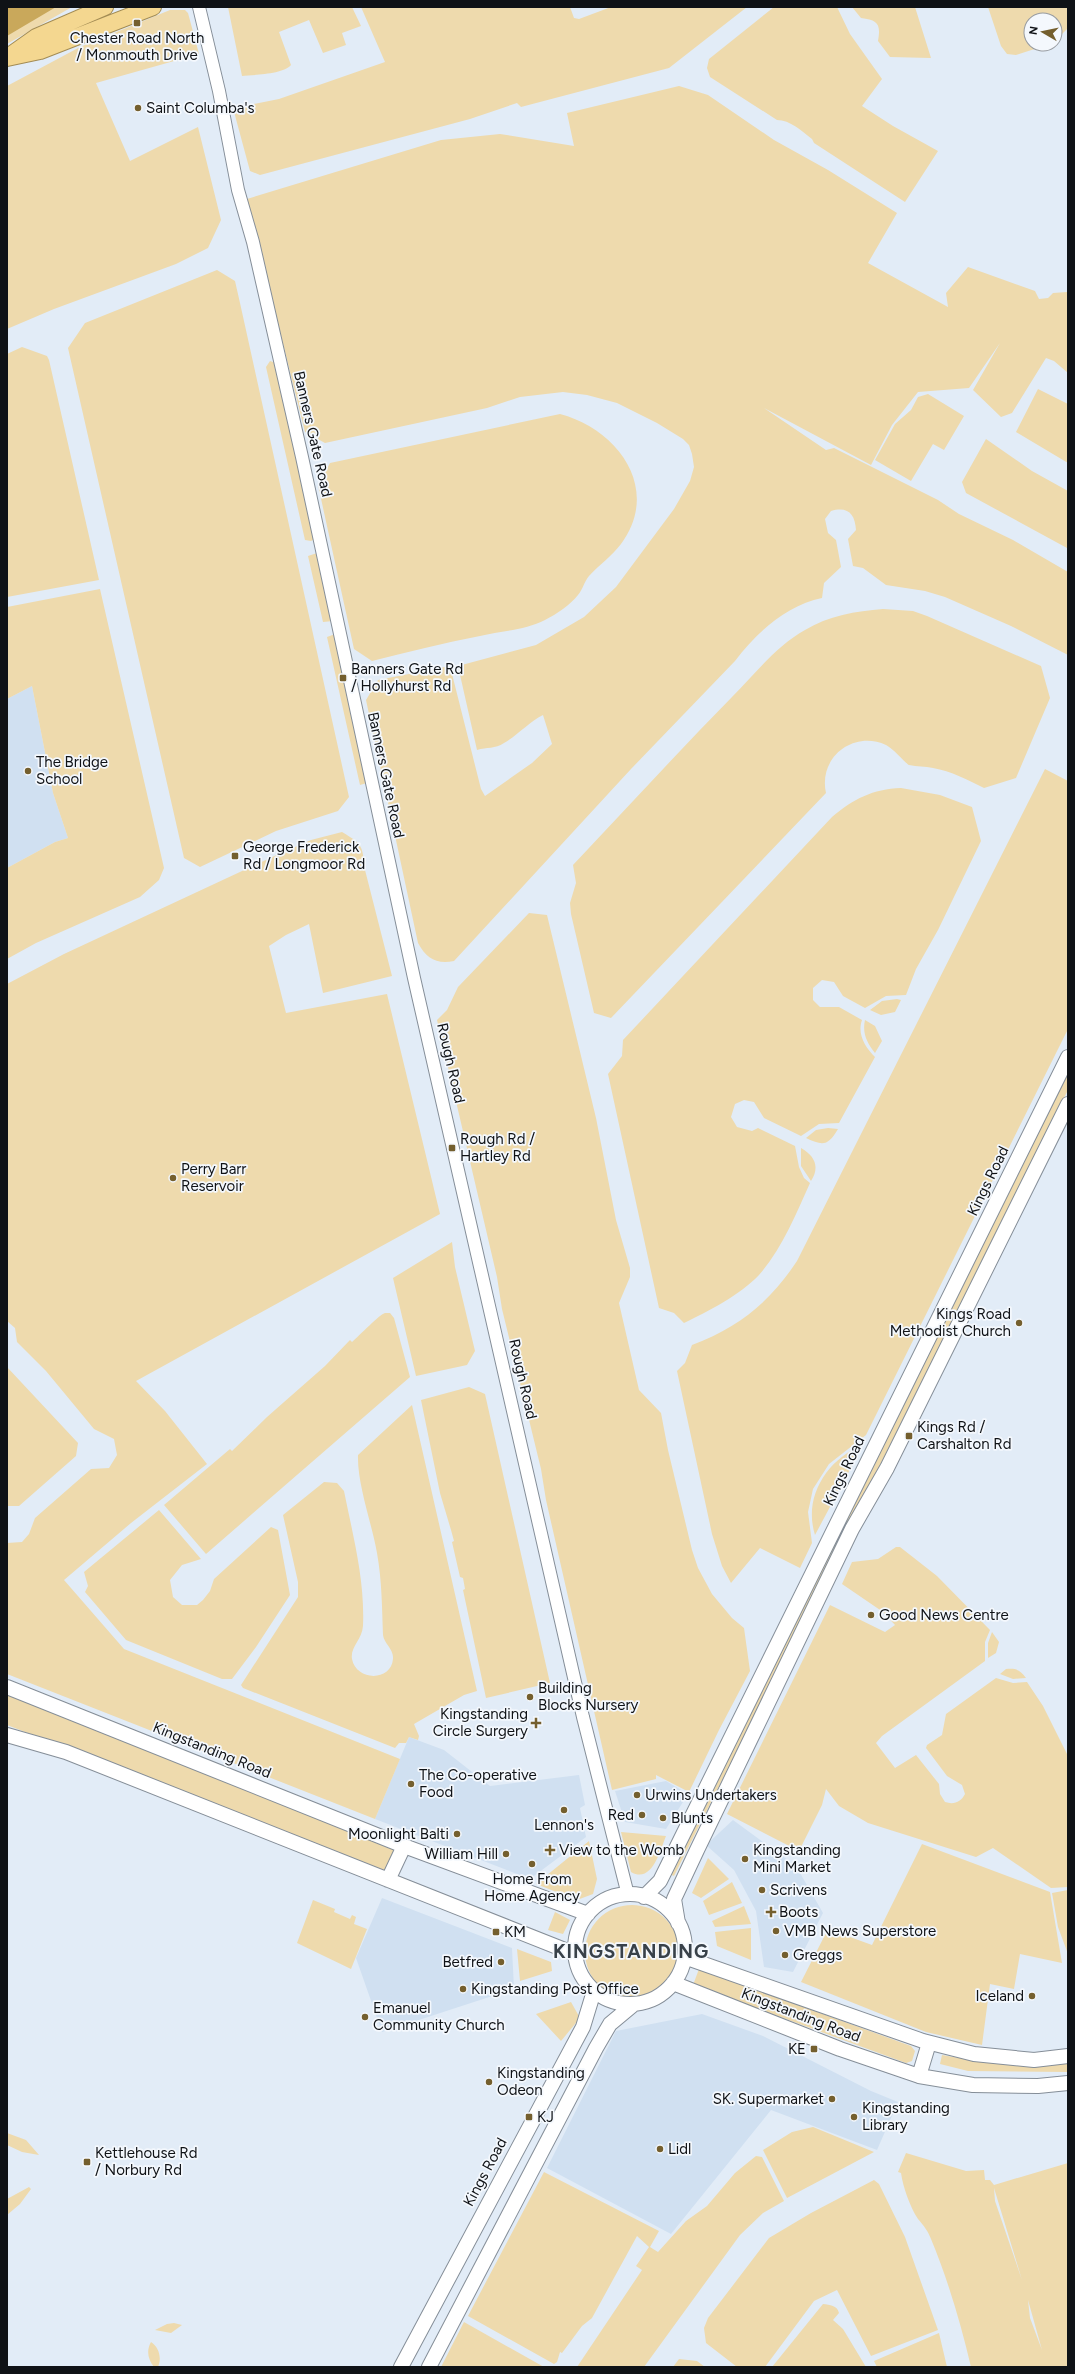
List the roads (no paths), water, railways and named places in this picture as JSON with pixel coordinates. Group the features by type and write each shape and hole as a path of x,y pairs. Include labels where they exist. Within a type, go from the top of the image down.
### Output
{"highway":[{"path":"7,57 36,37 106,7"},
{"path":"7,57 40,51 153,7"}],"main road":[{"name":"Kings Road","path":"644,1897 660,1881 1068,1057"},
{"path":"678,1923 665,1908 644,1897 628,1895 607,1900 588,1914 580,1928 575,1954 578,1970 594,1991 616,2003 634,2004 655,1998 673,1983 680,1971 684,1957 683,1938 678,1923 674,1900 852,1529 887,1468 1068,1104"},
{"name":"Kingstanding Road","path":"7,1686 404,1846 588,1914"},
{"path":"7,1735 66,1752 575,1954"},
{"path":"388,1880 404,1846"},
{"name":"Kingstanding Road","path":"684,1957 929,2043 981,2055 1034,2060 1068,2056"},
{"name":"Kingstanding Road","path":"673,1983 840,2049 919,2076 973,2085 1038,2086 1068,2084"},
{"name":"Kings Road","path":"401,2367 583,2027 594,1991"},
{"path":"429,2367 596,2048 610,2024 634,2004"},
{"path":"919,2076 929,2043"}],"street":[{"name":"Banners Gate Road","path":"199,7 219,91 238,190 253,242 302,457 390,870"},
{"name":"Rough Road","path":"390,870 581,1710 628,1895"}],"place":[{"name":"Chester Road North / Monmouth Drive","path":"137,23"},
{"name":"Saint Columba's","path":"138,108"},
{"name":"Banners Gate Rd / Hollyhurst Rd","path":"343,678"},
{"name":"The Bridge School","path":"28,771"},
{"name":"George Frederick Rd / Longmoor Rd","path":"235,856"},
{"name":"Rough Rd / Hartley Rd","path":"452,1148"},
{"name":"Perry Barr Reservoir","path":"173,1178"},
{"name":"Kings Road Methodist Church","path":"1019,1323"},
{"name":"Kings Rd / Carshalton Rd","path":"909,1436"},
{"name":"Good News Centre","path":"871,1615"},
{"name":"Building Blocks Nursery","path":"530,1697"},
{"name":"Kingstanding Circle Surgery","path":"536,1723"},
{"name":"The Co-operative Food","path":"411,1784"},
{"name":"Urwins Undertakers","path":"637,1795"},
{"name":"Lennon's","path":"564,1810"},
{"name":"Red","path":"642,1815"},
{"name":"Blunts","path":"663,1818"},
{"name":"Moonlight Balti","path":"457,1834"},
{"name":"View to the Womb","path":"550,1850"},
{"name":"William Hill","path":"506,1854"},
{"name":"Kingstanding Mini Market","path":"745,1859"},
{"name":"Home From Home Agency","path":"532,1864"},
{"name":"Scrivens","path":"762,1890"},
{"name":"Boots","path":"771,1912"},
{"name":"VMB News Superstore","path":"776,1931"},
{"name":"KM","path":"496,1932"},
{"name":"Greggs","path":"785,1955"},
{"name":"Betfred","path":"501,1962"},
{"name":"Kingstanding Post Office","path":"463,1989"},
{"name":"Iceland","path":"1032,1996"},
{"name":"Emanuel Community Church","path":"365,2017"},
{"name":"KE","path":"814,2049"},
{"name":"Kingstanding Odeon","path":"489,2082"},
{"name":"SK. Supermarket","path":"832,2099"},
{"name":"KJ","path":"529,2117"},
{"name":"Kingstanding Library","path":"854,2117"},
{"name":"Lidl","path":"660,2149"},
{"name":"Kettlehouse Rd / Norbury Rd","path":"87,2162"}],"district":[{"name":"KINGSTANDING","path":"631,1951"}]}
